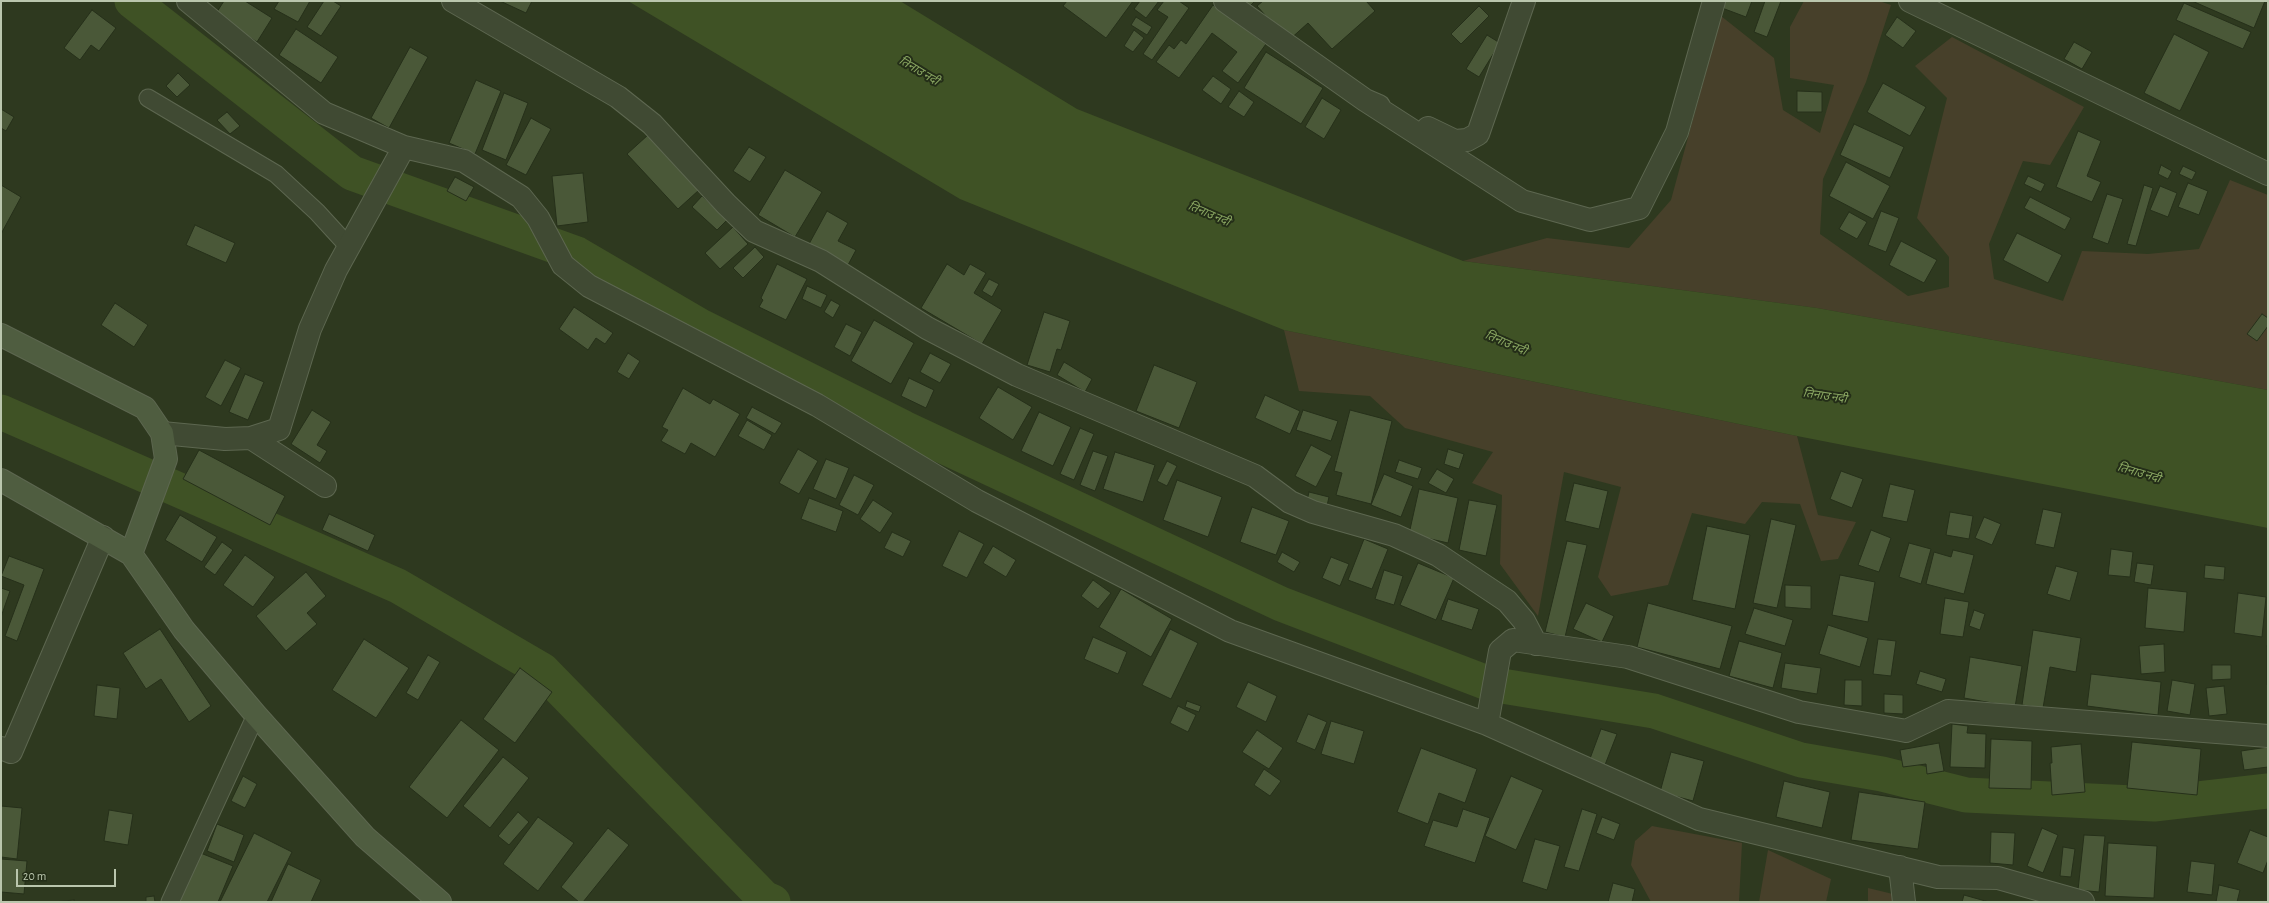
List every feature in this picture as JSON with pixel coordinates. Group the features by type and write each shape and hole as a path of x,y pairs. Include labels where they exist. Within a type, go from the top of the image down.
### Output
{"main road":[{"path":"1,335 145,408 162,433 166,459 131,554"},
{"path":"1,480 131,554 184,630 256,715 365,837 440,902"}],"street":[{"path":"188,1 324,114 399,155 464,161 521,197 538,218 563,264 589,286 817,405 977,501 1230,631 1487,724 1699,819 1938,877 1998,878 2083,902"},
{"path":"453,1 618,97 652,124 726,204 754,231 821,261 927,328 1017,375 1255,476 1290,502 1313,512 1394,535 1438,555 1507,601 1524,622 1536,644"},
{"path":"1225,1 1365,100 1522,201 1590,220 1639,208 1677,132 1714,1"},
{"path":"1365,100 1455,141 1467,140 1478,134 1524,1"},
{"path":"1910,1 2268,174"},
{"path":"162,433 225,439 251,438 279,429 310,329 336,270 399,155"},
{"path":"251,438 325,486"},
{"path":"1,748 11,752 103,537"},
{"path":"1487,724 1500,651 1513,640 1628,657 1799,712 1906,731 1948,711 2268,736"},
{"path":"1900,867 1904,902"}],"lane":[{"path":"148,98 276,174 317,212 349,247"},
{"path":"170,902 256,715"}],"shaded area":[{"path":"1804,1 1879,1 1891,5 1866,82 1823,179 1820,234 1908,296 1949,287 1949,257 1917,218 1947,98 1915,66 1952,37 2084,107 2050,165 2023,161 1989,244 1994,279 2063,301 2082,251 2148,254 2199,249 2230,180 2268,195 2268,390 1817,308 1463,261 1547,238 1629,248 1671,200 1721,16 1774,58 1783,110 1820,133 1834,85 1790,78 1790,27"},
{"path":"1284,330 1797,436 1818,515 1856,522 1838,559 1821,561 1800,504 1762,502 1745,524 1692,513 1668,585 1611,596 1598,577 1621,487 1564,472 1538,616 1500,564 1502,495 1472,483 1493,452 1405,428 1370,396 1299,391"},
{"path":"1652,826 1742,843 1739,902 1651,902 1631,865 1635,841"},
{"path":"1768,850 1831,879 1826,902 1759,902"},
{"path":"1868,888 1897,895 1897,902 1868,902"}],"water":[{"name":"तिनाउ नदी","path":"628,1 900,1 1077,109 1463,261 1817,308 2268,390 2268,528 1797,436 1284,330 960,199"}],"building":[{"path":"224,1 245,1 272,18 257,42 215,15"},
{"path":"279,1 310,1 298,22 274,9"},
{"path":"324,1 333,1 341,6 321,36 307,27"},
{"path":"500,1 532,1 526,13"},
{"path":"1067,1 1133,1 1106,38 1063,6"},
{"path":"1140,1 1159,1 1146,18 1134,9"},
{"path":"1164,1 1179,1 1189,8 1152,60 1143,54 1168,17 1157,10"},
{"path":"1240,1 1255,1 1247,9"},
{"path":"1263,1 1366,1 1375,11 1332,49 1308,23 1288,41 1257,6"},
{"path":"1725,1 1752,1 1746,17 1722,8"},
{"path":"1765,1 1781,1 1767,37 1754,32"},
{"path":"2192,1 2265,1 2254,28"},
{"path":"2184,3 2251,32 2243,49 2176,20"},
{"path":"1213,5 1266,44 1238,83 1222,71 1237,52 1212,33 1179,78 1156,62 1169,45 1174,49 1181,40 1186,44"},
{"path":"1479,6 1489,16 1461,44 1451,34"},
{"path":"92,10 116,28 99,51 91,45 80,60 64,48"},
{"path":"1136,17 1152,27 1147,35 1131,25"},
{"path":"1897,17 1916,31 1903,48 1885,35"},
{"path":"296,29 338,57 321,83 279,55"},
{"path":"1134,30 1144,38 1133,52 1124,46"},
{"path":"2174,34 2209,52 2180,111 2144,93"},
{"path":"1487,35 1500,43 1479,77 1466,69"},
{"path":"2074,42 2092,52 2082,69 2064,59"},
{"path":"410,47 428,57 389,128 371,118"},
{"path":"1266,52 1323,88 1301,124 1244,88"},
{"path":"178,73 190,85 177,97 166,86"},
{"path":"1213,76 1231,89 1221,104 1202,90"},
{"path":"476,80 501,91 475,154 449,143"},
{"path":"1883,83 1926,107 1910,136 1867,112"},
{"path":"1239,91 1254,102 1244,117 1228,107"},
{"path":"1797,91 1822,92 1822,112 1797,112"},
{"path":"504,93 528,103 506,160 482,150"},
{"path":"1322,98 1341,110 1324,139 1305,127"},
{"path":"1,109 14,117 6,131 1,128"},
{"path":"227,112 240,126 230,134 217,120"},
{"path":"531,118 551,129 526,175 506,165"},
{"path":"1854,124 1904,147 1890,178 1840,155"},
{"path":"2078,131 2101,141 2087,176 2101,182 2092,202 2056,187"},
{"path":"648,135 699,190 678,209 627,154"},
{"path":"749,147 766,157 750,182 733,171"},
{"path":"1846,162 1890,186 1873,219 1829,196"},
{"path":"2161,165 2172,171 2168,179 2158,174"},
{"path":"2183,166 2196,172 2192,180 2179,174"},
{"path":"785,170 822,192 795,237 758,215"},
{"path":"583,173 588,222 557,226 552,176"},
{"path":"2028,176 2045,184 2041,192 2024,184"},
{"path":"455,177 474,187 466,201 447,191"},
{"path":"2188,183 2208,191 2199,215 2178,207"},
{"path":"1,185 21,197 1,234"},
{"path":"2144,185 2153,188 2136,246 2127,244"},
{"path":"2160,186 2177,193 2168,217 2150,210"},
{"path":"2107,194 2123,199 2108,244 2092,238"},
{"path":"702,196 727,220 717,230 692,207"},
{"path":"2030,197 2071,218 2065,230 2024,208"},
{"path":"827,211 848,223 838,241 856,250 848,265 809,244"},
{"path":"1881,211 1899,218 1886,252 1868,245"},
{"path":"1849,212 1867,222 1857,239 1839,229"},
{"path":"195,225 235,243 226,263 186,245"},
{"path":"733,227 748,244 720,269 705,253"},
{"path":"2017,233 2062,255 2048,283 2003,260"},
{"path":"1901,241 1937,260 1924,283 1889,265"},
{"path":"755,247 764,257 743,278 733,268"},
{"path":"777,264 807,279 786,320 759,307 763,300 761,298"},
{"path":"947,264 964,275 970,264 986,273 974,293 1002,310 982,344 921,308"},
{"path":"989,279 999,284 992,297 982,291"},
{"path":"807,286 827,295 821,308 802,299"},
{"path":"831,300 840,305 833,318 824,312"},
{"path":"115,303 148,325 134,347 101,325"},
{"path":"574,307 613,333 605,344 596,338 588,350 559,329"},
{"path":"1044,312 1070,321 1061,350 1057,349 1050,372 1027,365"},
{"path":"2262,314 2268,318 2268,326 2257,341 2247,334"},
{"path":"874,320 914,343 891,384 851,361"},
{"path":"846,324 862,332 850,356 834,347"},
{"path":"628,353 640,361 629,379 617,372"},
{"path":"930,353 951,364 940,383 920,372"},
{"path":"225,360 241,368 221,406 205,397"},
{"path":"1064,362 1092,379 1085,392 1057,375"},
{"path":"1154,365 1197,382 1179,428 1136,411"},
{"path":"245,374 264,382 248,420 229,412"},
{"path":"909,378 934,390 926,408 901,396"},
{"path":"998,387 1032,407 1013,440 979,418"},
{"path":"683,388 710,404 713,399 740,414 715,457 691,443 685,454 661,441 668,430 662,427"},
{"path":"1265,395 1300,411 1290,434 1255,418"},
{"path":"752,407 782,423 775,434 746,418"},
{"path":"312,410 331,422 317,445 327,451 320,463 291,444"},
{"path":"1303,410 1338,421 1331,441 1296,430"},
{"path":"1350,410 1392,421 1371,504 1336,495 1342,473 1334,471"},
{"path":"1039,412 1071,427 1053,466 1021,451"},
{"path":"747,420 772,435 764,450 738,436"},
{"path":"1080,428 1094,434 1074,480 1060,474"},
{"path":"1311,445 1332,456 1316,487 1295,476"},
{"path":"798,449 818,461 799,494 779,483"},
{"path":"1448,449 1464,454 1459,469 1444,464"},
{"path":"199,450 285,496 270,525 183,479"},
{"path":"1093,451 1108,456 1095,491 1080,485"},
{"path":"1115,452 1155,465 1143,502 1103,489"},
{"path":"826,459 849,468 836,499 813,489"},
{"path":"1399,460 1422,468 1418,479 1395,472"},
{"path":"1167,461 1177,466 1167,486 1157,481"},
{"path":"1437,469 1454,479 1446,493 1428,483"},
{"path":"1841,471 1863,479 1852,508 1830,499"},
{"path":"1384,474 1413,486 1401,517 1371,505"},
{"path":"854,475 874,485 858,515 839,505"},
{"path":"1177,480 1222,497 1208,537 1163,520"},
{"path":"1574,483 1608,491 1599,529 1565,521"},
{"path":"1890,484 1915,490 1907,522 1882,517"},
{"path":"1419,489 1458,498 1448,543 1409,534"},
{"path":"1309,492 1329,497 1326,510 1306,505"},
{"path":"809,498 843,511 836,532 801,519"},
{"path":"873,500 893,513 880,533 860,519"},
{"path":"1469,500 1497,505 1486,556 1459,550"},
{"path":"1252,507 1289,521 1276,555 1240,542"},
{"path":"2043,509 2062,513 2054,548 2035,544"},
{"path":"1950,512 1973,516 1969,539 1946,535"},
{"path":"329,514 375,535 368,551 322,530"},
{"path":"180,515 217,537 202,562 165,540"},
{"path":"1984,517 2001,524 1992,545 1975,538"},
{"path":"1771,519 1796,525 1777,608 1753,603"},
{"path":"1707,526 1750,535 1735,609 1692,600"},
{"path":"1871,530 1891,538 1879,572 1858,565"},
{"path":"959,531 984,544 967,578 942,566"},
{"path":"892,532 911,541 903,557 884,548"},
{"path":"1364,539 1388,549 1372,589 1348,580"},
{"path":"1567,541 1587,545 1565,637 1545,632"},
{"path":"222,542 233,550 215,575 204,567"},
{"path":"1909,543 1931,549 1921,584 1899,577"},
{"path":"993,546 1016,560 1006,577 983,563"},
{"path":"2111,549 2133,552 2130,577 2108,575"},
{"path":"1953,550 1974,555 1964,594 1926,584 1934,552 1951,557"},
{"path":"1282,552 1300,562 1294,572 1277,562"},
{"path":"245,555 275,577 253,607 223,585"},
{"path":"9,556 44,569 17,641 5,636 24,585 1,576"},
{"path":"1331,557 1349,564 1340,586 1322,578"},
{"path":"1418,563 1454,578 1436,620 1400,605"},
{"path":"2137,563 2154,565 2151,585 2134,582"},
{"path":"2205,565 2225,567 2224,580 2204,578"},
{"path":"2056,566 2078,572 2070,601 2047,594"},
{"path":"1384,570 1403,576 1394,605 1375,599"},
{"path":"306,572 326,596 307,613 317,624 286,651 256,616"},
{"path":"1840,575 1875,582 1868,622 1832,615"},
{"path":"1093,580 1111,593 1098,609 1081,596"},
{"path":"1785,585 1811,586 1811,609 1785,607"},
{"path":"1,588 10,591 1,617"},
{"path":"2148,588 2187,592 2184,632 2145,628"},
{"path":"1121,589 1172,619 1151,657 1099,627"},
{"path":"2238,593 2266,597 2262,637 2234,633"},
{"path":"1945,598 1969,602 1963,637 1940,634"},
{"path":"1448,599 1479,609 1472,630 1441,620"},
{"path":"1586,603 1614,616 1602,642 1573,629"},
{"path":"1648,603 1732,626 1720,669 1637,647"},
{"path":"1754,608 1793,620 1785,646 1745,634"},
{"path":"1974,610 1985,614 1980,630 1969,626"},
{"path":"1828,625 1868,638 1860,667 1819,654"},
{"path":"160,629 211,706 189,722 161,679 146,689 123,653"},
{"path":"1170,629 1198,643 1171,699 1142,685"},
{"path":"2033,630 2081,638 2076,672 2050,667 2043,708 2022,705"},
{"path":"1093,637 1127,652 1118,674 1084,659"},
{"path":"364,639 409,668 376,718 332,690"},
{"path":"1878,639 1896,641 1891,676 1873,674"},
{"path":"1739,641 1782,653 1773,688 1729,676"},
{"path":"2164,644 2165,672 2141,674 2139,646"},
{"path":"2268,646 2268,685 2267,685"},
{"path":"428,655 440,662 418,700 406,693"},
{"path":"1970,657 2022,666 2015,707 1964,698"},
{"path":"1785,663 1821,668 1817,694 1781,688"},
{"path":"2212,665 2231,665 2231,679 2212,680"},
{"path":"520,668 552,692 515,743 483,719"},
{"path":"1920,671 1946,679 1942,692 1916,684"},
{"path":"2091,674 2161,682 2158,715 2087,706"},
{"path":"1845,680 1862,680 1862,706 1844,705"},
{"path":"2172,680 2195,684 2190,715 2167,711"},
{"path":"1248,682 1277,696 1266,722 1236,707"},
{"path":"97,685 120,688 117,719 94,716"},
{"path":"2224,686 2227,714 2209,716 2206,688"},
{"path":"1884,694 1903,695 1903,714 1884,713"},
{"path":"1187,701 1201,706 1199,712 1185,707"},
{"path":"1178,706 1196,715 1188,732 1170,723"},
{"path":"1308,714 1327,722 1315,750 1296,742"},
{"path":"461,720 499,750 447,818 409,787"},
{"path":"1331,721 1364,731 1354,764 1321,754"},
{"path":"1952,724 1968,726 1967,733 1986,734 1985,768 1950,767"},
{"path":"1601,729 1617,734 1603,770 1588,764"},
{"path":"1257,730 1283,748 1269,769 1242,752"},
{"path":"1991,739 2032,741 2031,789 1989,788"},
{"path":"2132,742 2201,749 2197,795 2127,788"},
{"path":"1939,743 1944,771 1927,774 1926,764 1903,767 1900,750"},
{"path":"2081,744 2085,792 2052,795 2050,763 2052,763 2051,747"},
{"path":"2268,747 2268,767 2244,770 2241,751"},
{"path":"1421,748 1477,769 1465,803 1439,793 1428,824 1397,812"},
{"path":"1671,752 1704,761 1693,801 1660,792"},
{"path":"503,757 529,778 490,828 463,806"},
{"path":"1264,769 1281,781 1270,796 1254,785"},
{"path":"243,776 257,784 245,808 231,801"},
{"path":"1511,776 1543,790 1516,850 1485,836"},
{"path":"1784,781 1830,792 1822,828 1776,817"},
{"path":"1859,792 1925,802 1918,849 1851,840"},
{"path":"1,806 22,808 17,859 1,857"},
{"path":"1463,809 1490,818 1475,863 1424,846 1433,820 1457,827"},
{"path":"1582,809 1597,814 1579,871 1564,867"},
{"path":"109,810 133,814 128,845 104,841"},
{"path":"518,812 529,822 509,845 498,836"},
{"path":"538,817 574,843 538,891 503,864"},
{"path":"1602,817 1620,824 1614,840 1596,833"},
{"path":"217,824 244,835 234,862 207,851"},
{"path":"608,828 629,845 583,902 579,902 561,887"},
{"path":"2042,828 2058,835 2043,873 2027,866"},
{"path":"2250,830 2268,837 2268,860 2263,873 2237,863"},
{"path":"1991,832 2015,833 2013,865 1990,863"},
{"path":"254,833 292,852 267,902 220,902"},
{"path":"2084,835 2105,836 2099,892 2078,890"},
{"path":"1535,839 1560,846 1547,890 1522,882"},
{"path":"2108,843 2157,846 2154,898 2105,896"},
{"path":"2063,847 2075,849 2071,877 2060,876"},
{"path":"198,852 233,866 218,902 177,902"},
{"path":"1,859 27,861 24,894 1,892"},
{"path":"2191,861 2215,864 2212,895 2187,892"},
{"path":"288,864 321,880 311,902 271,902"},
{"path":"1613,883 1635,889 1632,902 1608,902"},
{"path":"2219,885 2240,890 2237,902 2216,902"},
{"path":"1964,895 1989,902 1962,902"},
{"path":"154,896 155,902 146,902 146,897"},
{"path":"74,900 74,902 54,902"}],"waterway":[{"path":"132,1 352,173 577,254 702,327 904,428 1281,604 1490,684 1654,711 1801,760 1882,774 1966,795 2154,804 2268,791"},
{"path":"1,412 398,586 542,670 764,898 773,902"}]}
